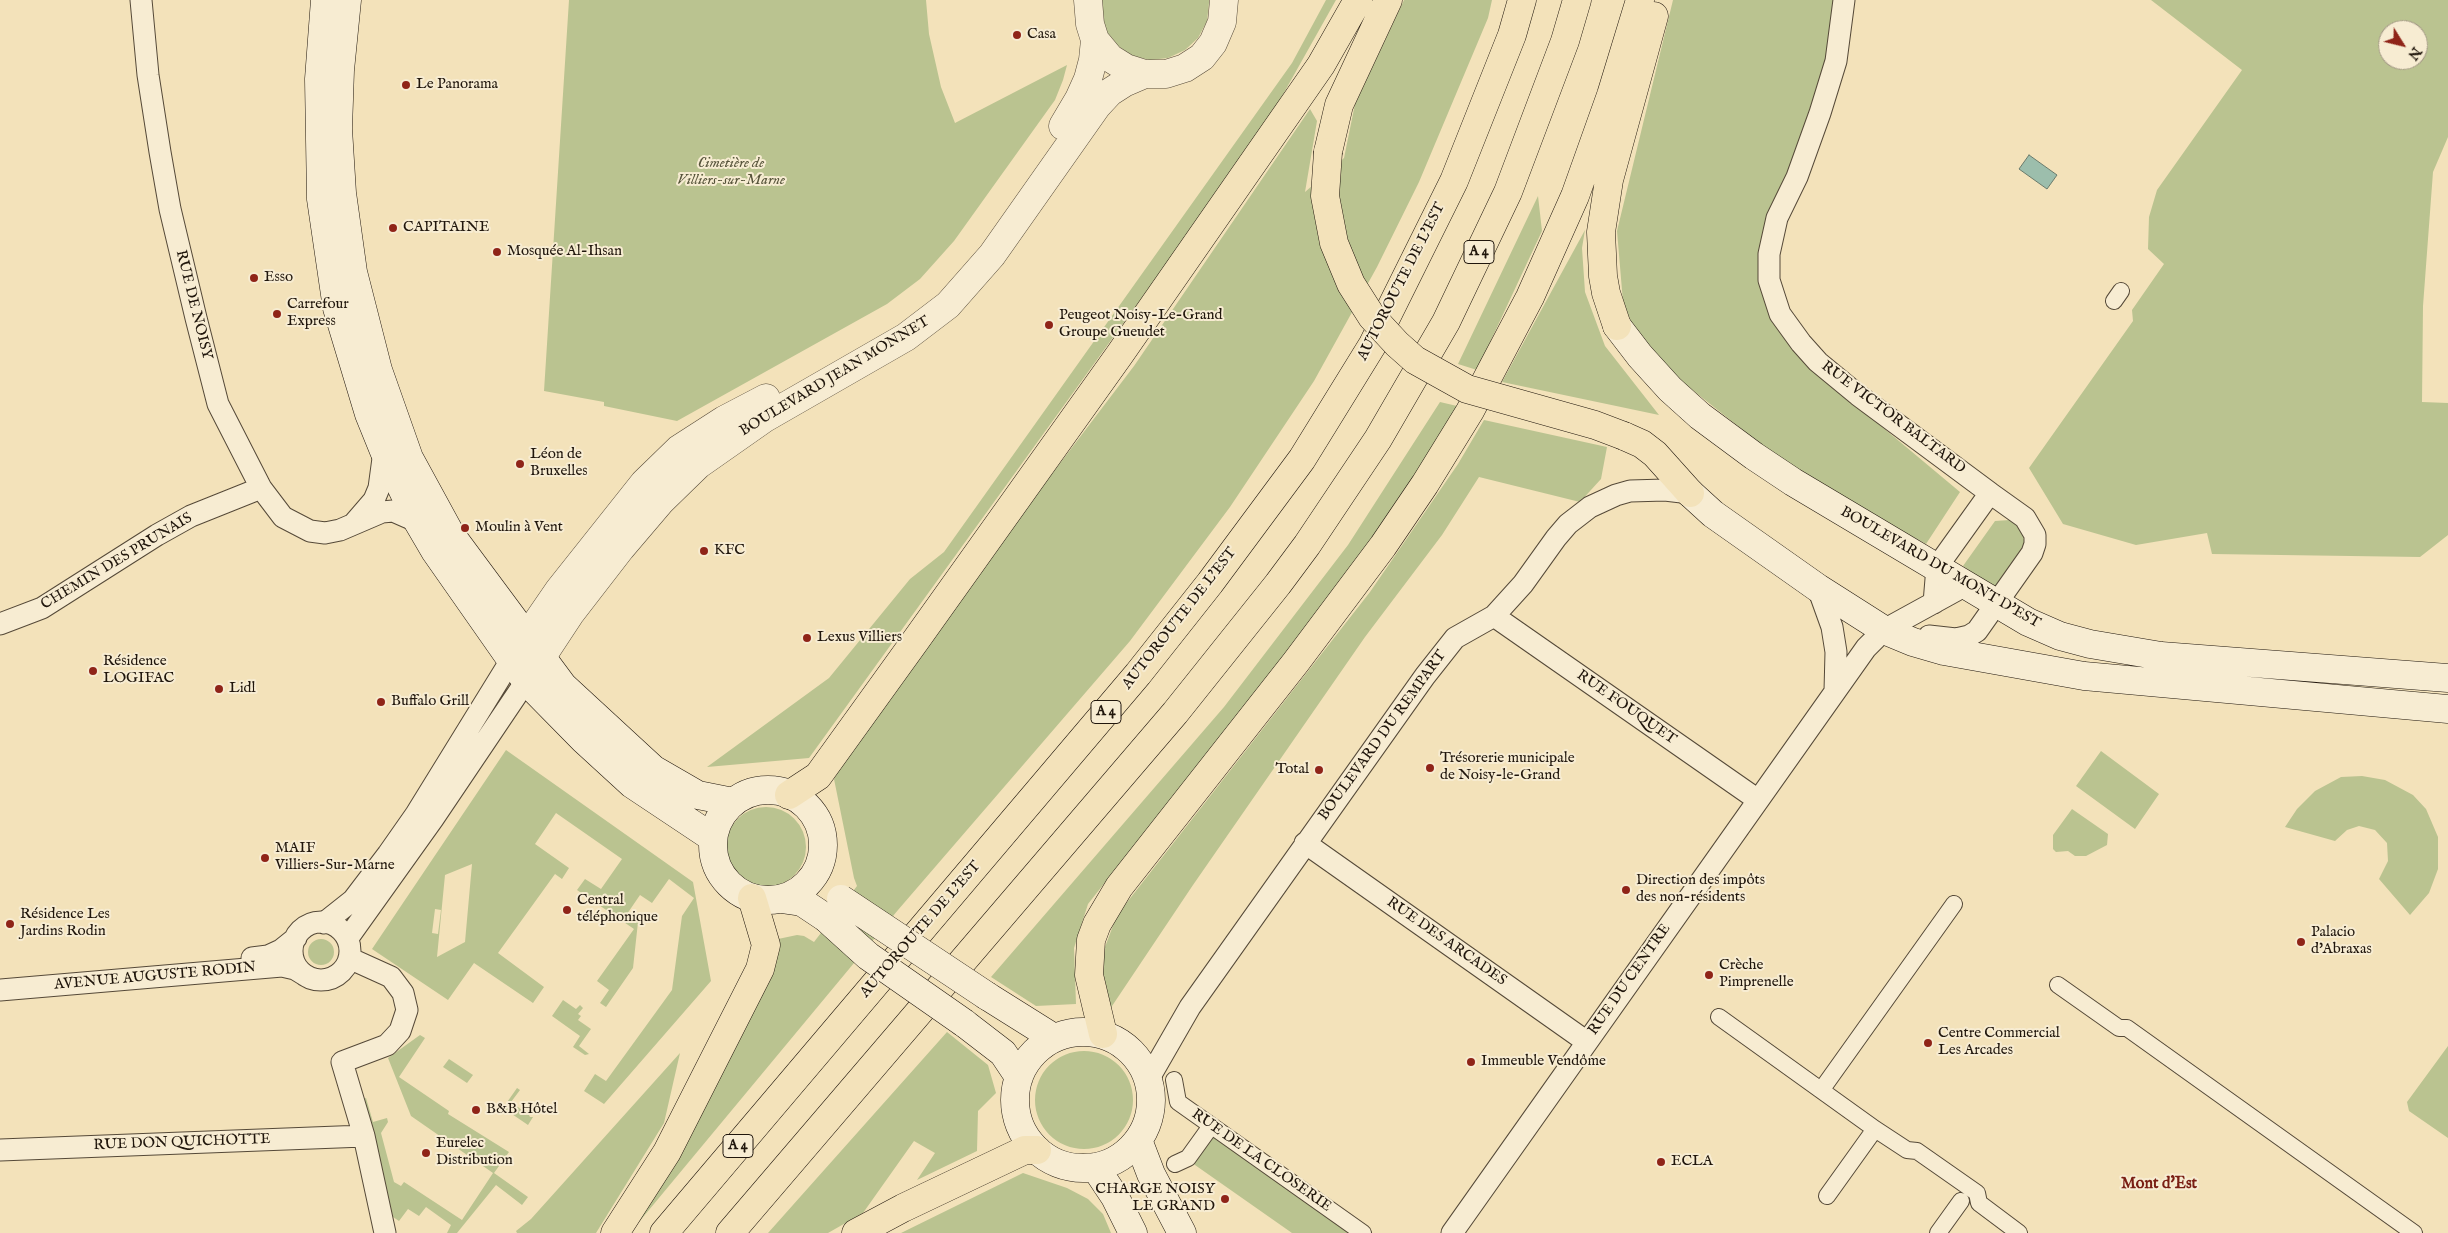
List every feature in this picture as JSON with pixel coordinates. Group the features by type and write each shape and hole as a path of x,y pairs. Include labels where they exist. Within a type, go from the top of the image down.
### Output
{"highway":[{"path":"789,795 818,776 916,640 1120,354 1321,65 1358,0"},
{"path":"1388,0 1339,105 1328,152 1325,196 1334,243 1351,284 1372,317 1397,344 1424,365 1468,388 1596,425 1642,444 1666,464 1690,493"},
{"name":"AUTOROUTE DE L’EST","path":"664,1233 1138,674 1216,575 1302,459 1373,344 1454,181 1512,35 1522,0"},
{"name":"A 4","path":"730,1233 1174,713 1307,545 1378,439 1446,322 1508,192 1566,41 1577,0"},
{"path":"1102,1034 1089,975 1091,940 1097,924 1120,887 1296,662 1378,553 1425,484 1470,411 1530,297 1572,204 1612,95 1640,0"},
{"path":"1617,326 1603,276 1601,232 1610,180 1658,0"},
{"path":"616,1233 666,1152 760,969 766,945 752,898"},
{"path":"856,1233 903,1208 1025,1150 1037,1150"}],"main road":[{"path":"325,0 319,79 321,199 337,308 370,414 384,451 418,522 435,551 519,671 584,740 632,784 713,838"},
{"path":"347,0 340,70 338,129 342,186 353,272 378,370 409,458 441,519 563,686 654,769 698,795 733,802"},
{"name":"BOULEVARD JEAN MONNET","path":"534,648 559,590 638,491 680,449 724,420 818,370 912,313 950,278 986,234 1066,122 1088,79 1094,40 1090,24 1088,0"},
{"name":"BOULEVARD JEAN MONNET","path":"1094,40 1110,58 1126,68 1145,74 1166,74 1179,70 1202,57 1213,43 1222,22 1224,0"},
{"name":"BOULEVARD JEAN MONNET","path":"534,648 570,614 621,548 661,501 698,465 765,418 906,337 948,305 992,255 1097,106 1110,92 1124,83 1145,74"},
{"name":"BOULEVARD DU MONT D'EST","path":"1617,326 1654,373 1700,416 1793,482 2028,622 2060,636 2090,644 2161,656 2448,678"},
{"path":"1690,493 1713,514 1818,588 1884,630 1944,651 2084,676 2448,709"},
{"path":"519,671 534,648"},
{"path":"2084,676 2095,670 2109,668 2184,672 2210,660"},
{"path":"2196,687 2234,678 2342,689 2448,693"},
{"path":"760,791 775,791 789,795 811,811 818,822 822,835 820,862 814,875 806,885 794,894 782,899 767,901 740,894 722,876 716,864 713,838 723,812 733,802 746,795 760,791"},
{"path":"820,862 830,889 834,909 868,956 964,1023 1003,1053 1019,1077"},
{"path":"782,899 834,909 987,996 1054,1038"},
{"path":"1070,1033 1102,1034 1123,1044 1161,1080 1151,1100 1149,1114 1138,1140 1126,1152 1111,1162 1095,1167 1074,1167 1054,1162 1037,1150 1024,1135 1017,1116 1015,1096 1019,1077 1027,1061 1039,1048 1054,1038 1070,1033"},
{"path":"1138,1140 1151,1174 1182,1233"},
{"path":"1095,1167 1115,1197 1133,1233"}],"street":[{"name":"RUE DE NOISY","path":"141,0 148,75 160,152 170,209 191,301 218,404 261,488 283,517 310,532 325,533 340,530 382,512 393,511 418,522"},
{"name":"RUE VICTOR BALTARD","path":"1844,0 1836,61 1797,177 1777,218 1769,254 1769,280 1780,314 1801,343 1818,362 1858,395 1970,477 1990,494"},
{"path":"354,524 374,500 379,488 384,451"},
{"name":"CHEMIN DES PRUNAIS","path":"0,624 42,608 157,534 191,516 261,488"},
{"name":"BOULEVARD DU REMPART","path":"1161,1080 1190,1007 1305,843 1425,676 1455,638 1494,616 1523,584 1568,524 1590,507 1630,491 1665,490 1690,493"},
{"path":"1884,630 1956,639 1977,631 2032,553 2035,544 2031,526 2025,518 1990,494 1937,568 1934,603"},
{"name":"RUE DU CENTRE","path":"1452,1233 1866,648 1884,630 1966,585"},
{"path":"1818,588 1832,627 1836,652 1835,691"},
{"name":"RUE FOUQUET","path":"1494,616 1758,800"},
{"name":"AVENUE AUGUSTE RODIN","path":"0,979 250,959 268,956 281,950 306,927 324,923 353,900 519,671"},
{"name":"AVENUE AUGUSTE RODIN","path":"0,990 282,966 295,969 308,977 325,980 340,973 348,948 434,819 519,671"},
{"name":"RUE DES ARCADES","path":"1305,843 1587,1042"},
{"path":"1822,1089 1954,904"},
{"path":"324,923 342,930 348,948 392,977 403,993 407,1010 400,1030 387,1045 342,1062 364,1136 385,1233"},
{"path":"296,938 293,956 301,972 308,977"},
{"path":"2058,985 2120,1028 2126,1028 2414,1233"},
{"path":"1719,1017 1822,1089 1875,1129 1907,1150 1917,1152 1977,1193 1979,1203 2019,1233"},
{"name":"RUE DE LA CLOSERIE","path":"1161,1080 1178,1102 1362,1233"},
{"path":"1175,1164 1188,1158 1211,1126"},
{"path":"1827,1196 1875,1129"},
{"name":"RUE DON QUICHOTTE","path":"0,1150 364,1136"},
{"path":"1938,1233 1961,1201"}],"green space":[{"name":"Cimetière de Villiers-sur-Marne","path":"569,0 926,0 929,34 941,87 955,123 1067,65 1055,100 954,241 920,279 887,304 677,421 604,406 604,402 544,391"},
{"path":"1100,0 1209,0 1207,21 1198,38 1185,50 1168,58 1150,60 1132,56 1117,45 1106,31 1100,14"},
{"path":"1326,0 1336,0 1263,130 809,758 707,767 829,678 910,579 944,552 1292,63"},
{"path":"1404,0 1492,0 1488,18 1419,182 1377,267 1314,381 1230,507 1130,641 898,910 634,1228 766,988 773,970 778,939 797,935 804,936 814,942 857,886 834,779 856,740 937,625 1134,366 1310,109 1317,121 1305,192 1344,158 1355,104"},
{"path":"1673,0 1835,0 1828,53 1759,262 1808,365 1960,492 1926,544 1802,477 1661,365 1638,339 1623,302 1617,231"},
{"path":"2151,0 2448,0 2448,137 2433,172 2423,306 2422,402 2448,403 2448,535 2420,557 2212,554 2207,533 2136,545 2063,524 2029,468 2133,321 2132,310 2164,264 2148,249 2149,217 2157,190 2242,70"},
{"path":"1538,196 1542,231 1477,370 1458,364"},
{"path":"1585,230 1582,248 1585,292 1605,346 1659,415 1502,382"},
{"path":"1440,402 1457,406 1381,531 1293,649 1237,715 1088,904 1074,948 1076,1004 1036,1006 991,977 1224,707 1348,545"},
{"path":"1484,420 1607,447 1601,479 1580,502 1479,477 1442,535 1365,637 1193,885 1108,1012 1099,963 1117,915 1370,592 1458,464"},
{"path":"2010,520 2021,528 2025,543 1995,589 1963,566 1995,521"},
{"path":"506,750 693,882 711,981 604,1104 584,1091 595,1074 606,1081 672,990 682,916 694,898 669,879 652,903 640,895 627,914 638,922 633,968 606,1007 600,1003 609,990 597,981 634,929 577,890 585,879 601,889 622,859 556,813 535,844 569,868 562,879 555,874 498,953 544,987 533,1003 474,963 448,1000 372,949","holes":["472,864 465,942 437,957 445,875","435,909 441,910 438,934 432,933"]},
{"path":"2101,751 2159,794 2135,829 2076,786"},
{"path":"2362,776 2385,780 2413,795 2426,809 2438,837 2438,869 2429,893 2410,915 2379,879 2388,861 2387,843 2375,830 2359,826 2347,830 2335,841 2285,827 2297,809 2315,791 2341,777"},
{"path":"758,807 774,807 795,818 806,839 806,855 795,876 774,887 758,887 744,881 732,869 726,855 726,839 732,825 744,813"},
{"path":"2072,809 2108,834 2107,845 2086,856 2075,856 2068,851 2056,852 2053,849 2053,835"},
{"path":"321,939 330,943 334,952 330,961 321,965 312,961 308,952 312,943"},
{"path":"563,1000 576,1009 580,1005 583,1008 578,1014 581,1016 578,1020 591,1029 579,1046 589,1054 585,1055 573,1047 580,1036 552,1016"},
{"path":"947,1032 988,1065 996,1093 978,1111 977,1151 917,1180 935,1153 914,1141 863,1213 828,1233 768,1233"},
{"path":"420,1035 425,1038 399,1077 449,1111 448,1114 509,1152 494,1173 528,1197 522,1205 496,1185 457,1233 447,1233 451,1225 426,1207 419,1216 408,1209 399,1221 393,1217 363,1099 366,1098 373,1122 387,1118 388,1122 381,1133 394,1182 401,1186 404,1182 462,1220 493,1173 411,1116 388,1058"},
{"path":"2448,1046 2448,1138 2409,1111 2407,1102"},
{"path":"1084,1051 1103,1055 1118,1066 1129,1081 1133,1100 1129,1119 1118,1134 1103,1145 1084,1149 1065,1145 1050,1134 1039,1119 1035,1100 1039,1081 1050,1066 1065,1055"},
{"path":"680,1053 664,1123 596,1233 517,1233 516,1231 531,1219"},
{"path":"449,1059 473,1075 467,1083 443,1067"},
{"path":"517,1088 520,1090 511,1102 530,1117 533,1117 528,1125 503,1108"},
{"path":"1210,1134 1350,1233 1292,1233 1195,1165 1191,1161"},
{"path":"1023,1173 1067,1188 1088,1199 1103,1214 1111,1233 901,1233"}],"shaded area":[{"path":"2029,155 2057,175 2047,189 2019,169"}],"place":[{"name":"Casa","path":"1017,35"},
{"name":"Le Panorama","path":"406,85"},
{"name":"CAPITAINE","path":"393,228"},
{"name":"Mosquée Al-Ihsan","path":"497,252"},
{"name":"Esso","path":"254,278"},
{"name":"Carrefour Express","path":"277,314"},
{"name":"Peugeot Noisy-Le-Grand Groupe Gueudet","path":"1049,325"},
{"name":"Léon de Bruxelles","path":"520,464"},
{"name":"Moulin à Vent","path":"465,528"},
{"name":"KFC","path":"704,551"},
{"name":"Lexus Villiers","path":"807,638"},
{"name":"Résidence LOGIFAC","path":"93,671"},
{"name":"Lidl","path":"219,689"},
{"name":"Buffalo Grill","path":"381,702"},
{"name":"Trésorerie municipale de Noisy-le-Grand","path":"1430,768"},
{"name":"Total","path":"1319,770"},
{"name":"MAIF Villiers-Sur-Marne","path":"265,858"},
{"name":"Direction des impôts des non-résidents","path":"1626,890"},
{"name":"Central téléphonique","path":"567,910"},
{"name":"Résidence Les Jardins Rodin","path":"10,924"},
{"name":"Palacio d'Abraxas","path":"2301,942"},
{"name":"Crèche Pimprenelle","path":"1709,975"},
{"name":"Centre Commercial Les Arcades","path":"1928,1043"},
{"name":"Immeuble Vendôme","path":"1471,1062"},
{"name":"B&B Hôtel","path":"476,1110"},
{"name":"Eurelec Distribution","path":"426,1153"},
{"name":"ECLA","path":"1661,1162"},
{"name":"CHARGE NOISY LE GRAND","path":"1225,1199"}],"district":[{"name":"Mont d'Est","path":"2159,1185"}]}
